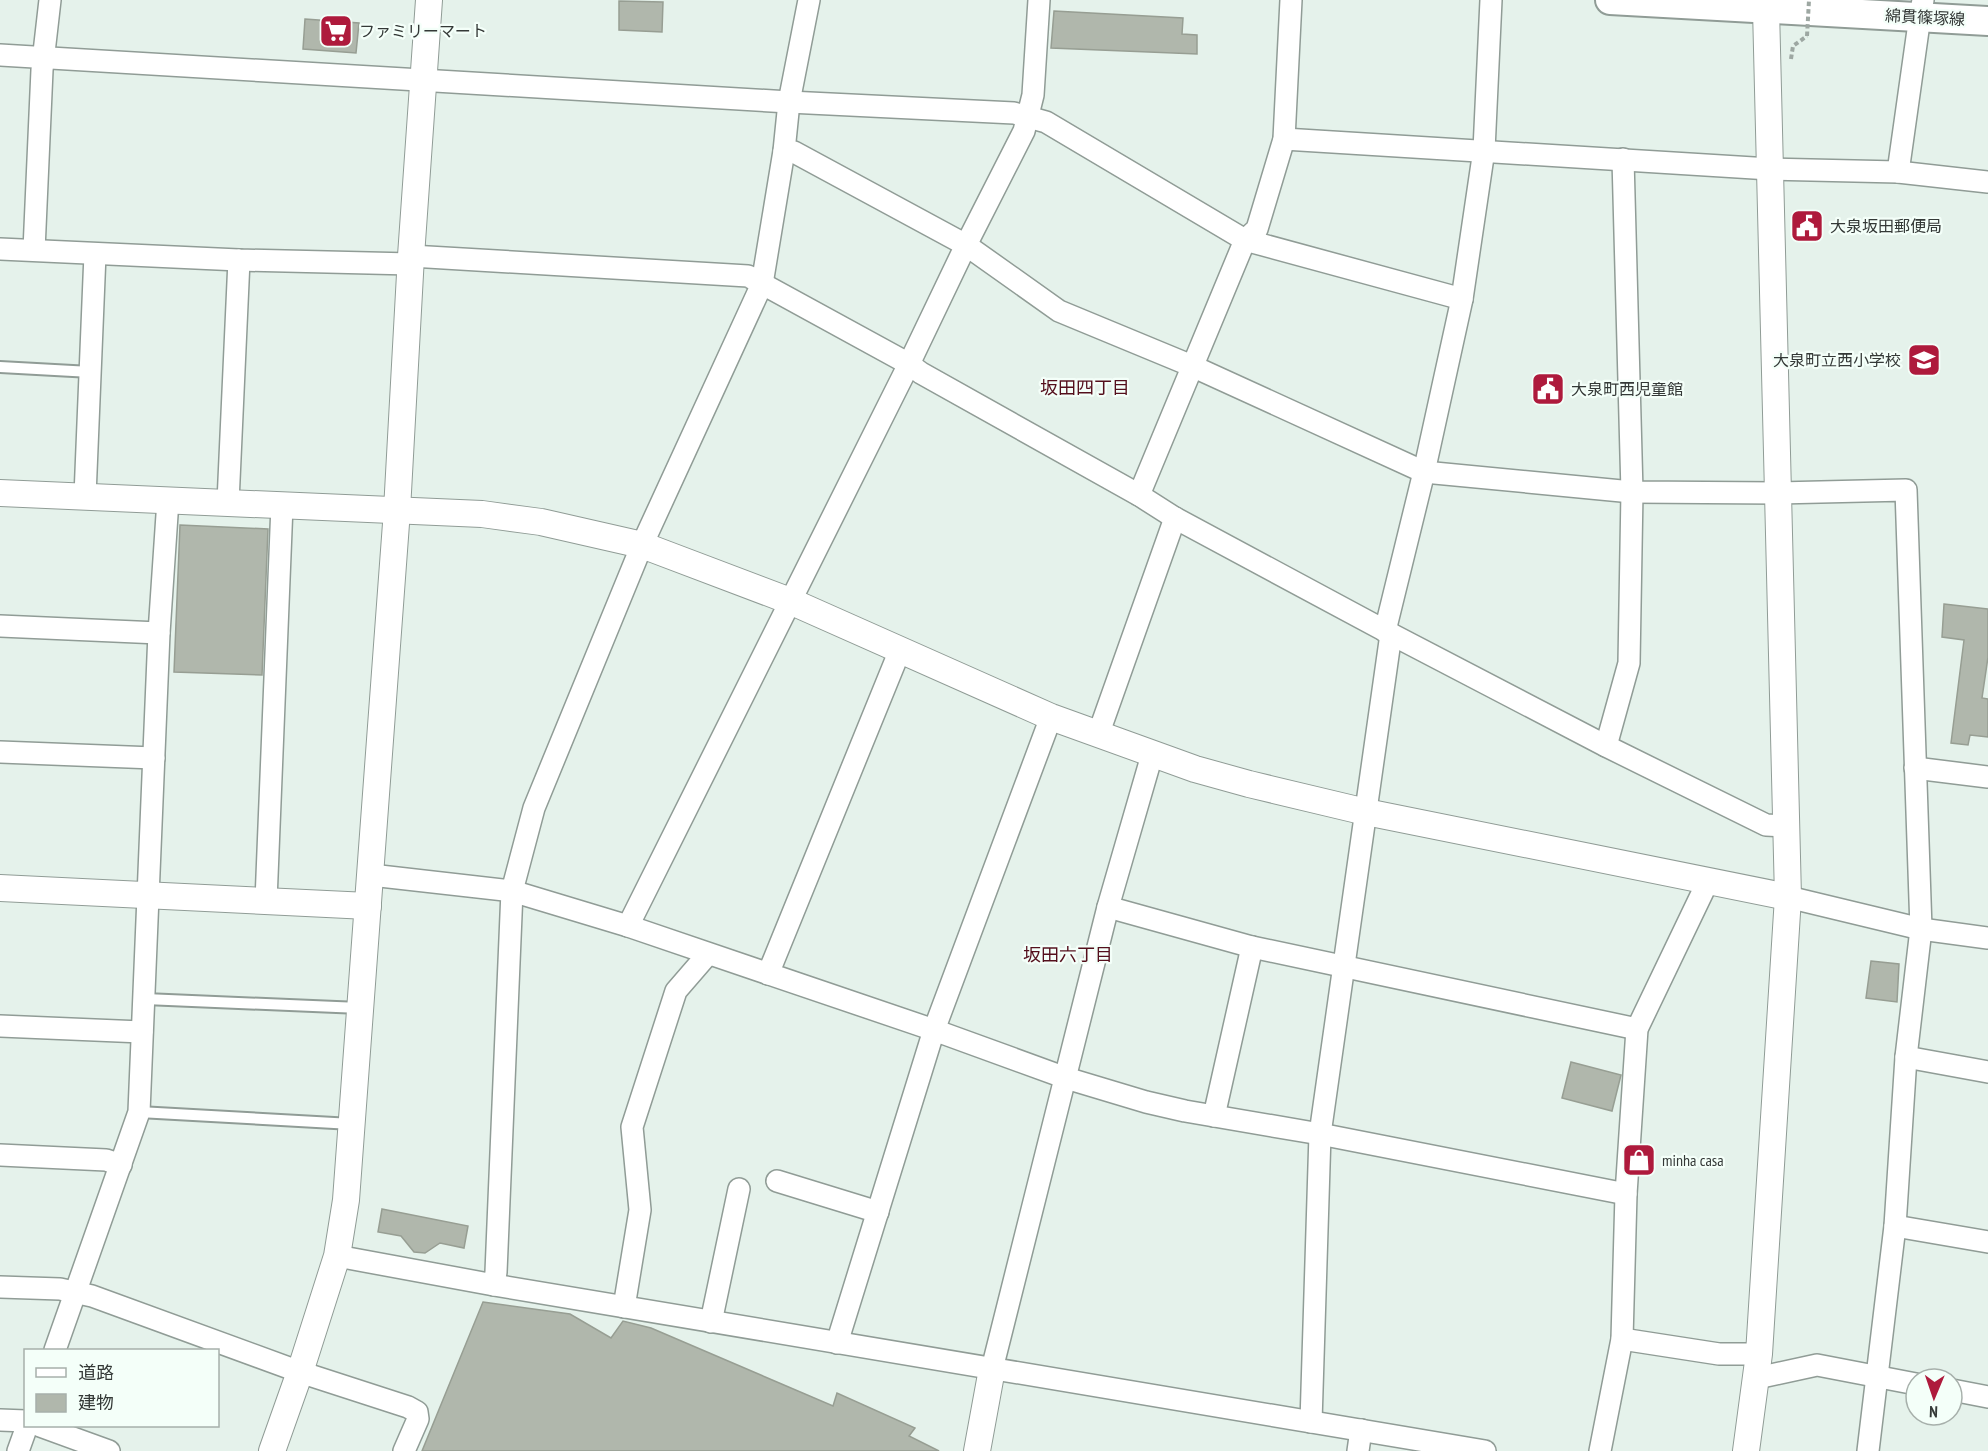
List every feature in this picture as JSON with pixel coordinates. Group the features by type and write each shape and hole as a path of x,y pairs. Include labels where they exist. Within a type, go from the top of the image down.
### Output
{"main road":[{"name":"綿貫篠塚線","path":"1610,0 1922,8 1988,21"}],"street":[{"path":"34,250 44,57 50,0"},
{"path":"272,1451 337,1256 346,1200 397,510 429,0"},
{"path":"494,1285 512,891 534,808 642,545 762,284 784,151 789,102 809,0"},
{"path":"628,926 1024,131 1033,96 1039,0"},
{"path":"1139,495 1245,240 1257,229 1284,139 1291,0"},
{"path":"1311,1422 1320,1134 1366,812 1388,632 1462,299 1484,150 1491,0"},
{"path":"1746,1451 1758,1366 1788,897 1767,5"},
{"path":"1898,172 1922,8"},
{"path":"0,56 1014,113 1046,122 1245,240 1462,299"},
{"path":"1284,139 1770,169 1898,172 1988,182"},
{"path":"784,151 794,152 966,245 1059,311 1192,366 1424,472 1632,492 1778,493 1906,490 1922,929 1906,1058 1895,1226 1868,1451"},
{"path":"1606,746 1629,663 1632,492 1623,159"},
{"path":"0,249 239,260 411,260 748,276 909,364 921,373 1139,495 1175,518 1388,632 1606,746 1766,825 1787,826"},
{"path":"85,496 94,254"},
{"path":"228,502 239,260"},
{"path":"0,493 482,514 541,522 642,545 790,601 1051,717 1152,755 1249,784 1366,812 1788,897 1922,929 1988,938"},
{"path":"55,1349 139,1112 159,633 168,500"},
{"path":"266,901 282,505"},
{"path":"1098,735 1175,518"},
{"path":"0,626 159,633"},
{"path":"768,974 900,650"},
{"path":"837,1343 934,1030 1051,717"},
{"path":"0,752 154,758"},
{"path":"977,1451 992,1369 1108,907 1152,755"},
{"path":"1915,768 1988,777"},
{"path":"371,874 512,891 628,926 934,1030 1066,1078 1146,1102 1626,1194"},
{"path":"1600,1451 1622,1339 1626,1194 1637,1029 1708,880"},
{"path":"0,888 368,906"},
{"path":"1108,907 1252,947 1343,968 1637,1029"},
{"path":"1214,1116 1252,947"},
{"path":"624,1307 640,1210 632,1127 676,992 708,954"},
{"path":"0,1026 142,1032"},
{"path":"1906,1058 1988,1072"},
{"path":"0,1155 106,1160 121,1165"},
{"path":"777,1181 878,1212"},
{"path":"711,1322 739,1189"},
{"path":"1895,1226 1988,1242"},
{"path":"337,1256 711,1322 1311,1422 1360,1441 1485,1451"},
{"path":"0,1287 60,1289 76,1292 300,1372 408,1407 417,1412 418,1419 404,1451"},
{"path":"1622,1339 1719,1354 1758,1366 1817,1365 1904,1382"},
{"path":"1964,1392 1988,1397"},
{"path":"0,1420 24,1423"},
{"path":"18,1451 25,1427"},
{"path":"45,1427 109,1451"}],"lane":[{"path":"0,367 91,372"},
{"path":"145,999 360,1008"},
{"path":"139,1112 353,1124"}],"path":[{"path":"1790,63 1793,46 1807,36 1809,0"}],"building":[{"path":"619,1 663,2 662,32 619,30"},
{"path":"1054,11 1183,18 1182,34 1197,35 1197,54 1051,48"},
{"path":"305,19 359,23 356,53 303,49"},
{"path":"180,525 268,529 262,675 174,672"},
{"path":"1944,604 1988,609 1988,657 1982,698 1988,699 1988,737 1970,735 1968,745 1951,743 1964,640 1942,637"},
{"path":"1871,961 1899,964 1897,1002 1866,998"},
{"path":"1571,1062 1621,1075 1612,1111 1562,1098"},
{"path":"382,1209 468,1226 464,1248 440,1243 425,1253 414,1252 401,1236 378,1232"},
{"path":"483,1302 570,1314 611,1338 623,1321 651,1328 833,1406 837,1393 915,1428 909,1436 939,1451 422,1451"}],"place":[{"name":"ファミリーマート","path":"336,31"},
{"name":"大泉坂田郵便局","path":"1807,226"},
{"name":"大泉町立西小学校","path":"1924,360"},
{"name":"大泉町西児童館","path":"1548,389"},
{"name":"minha casa","path":"1639,1160"}],"district":[{"name":"坂田四丁目","path":"1085,387"},
{"name":"坂田六丁目","path":"1068,954"}]}
